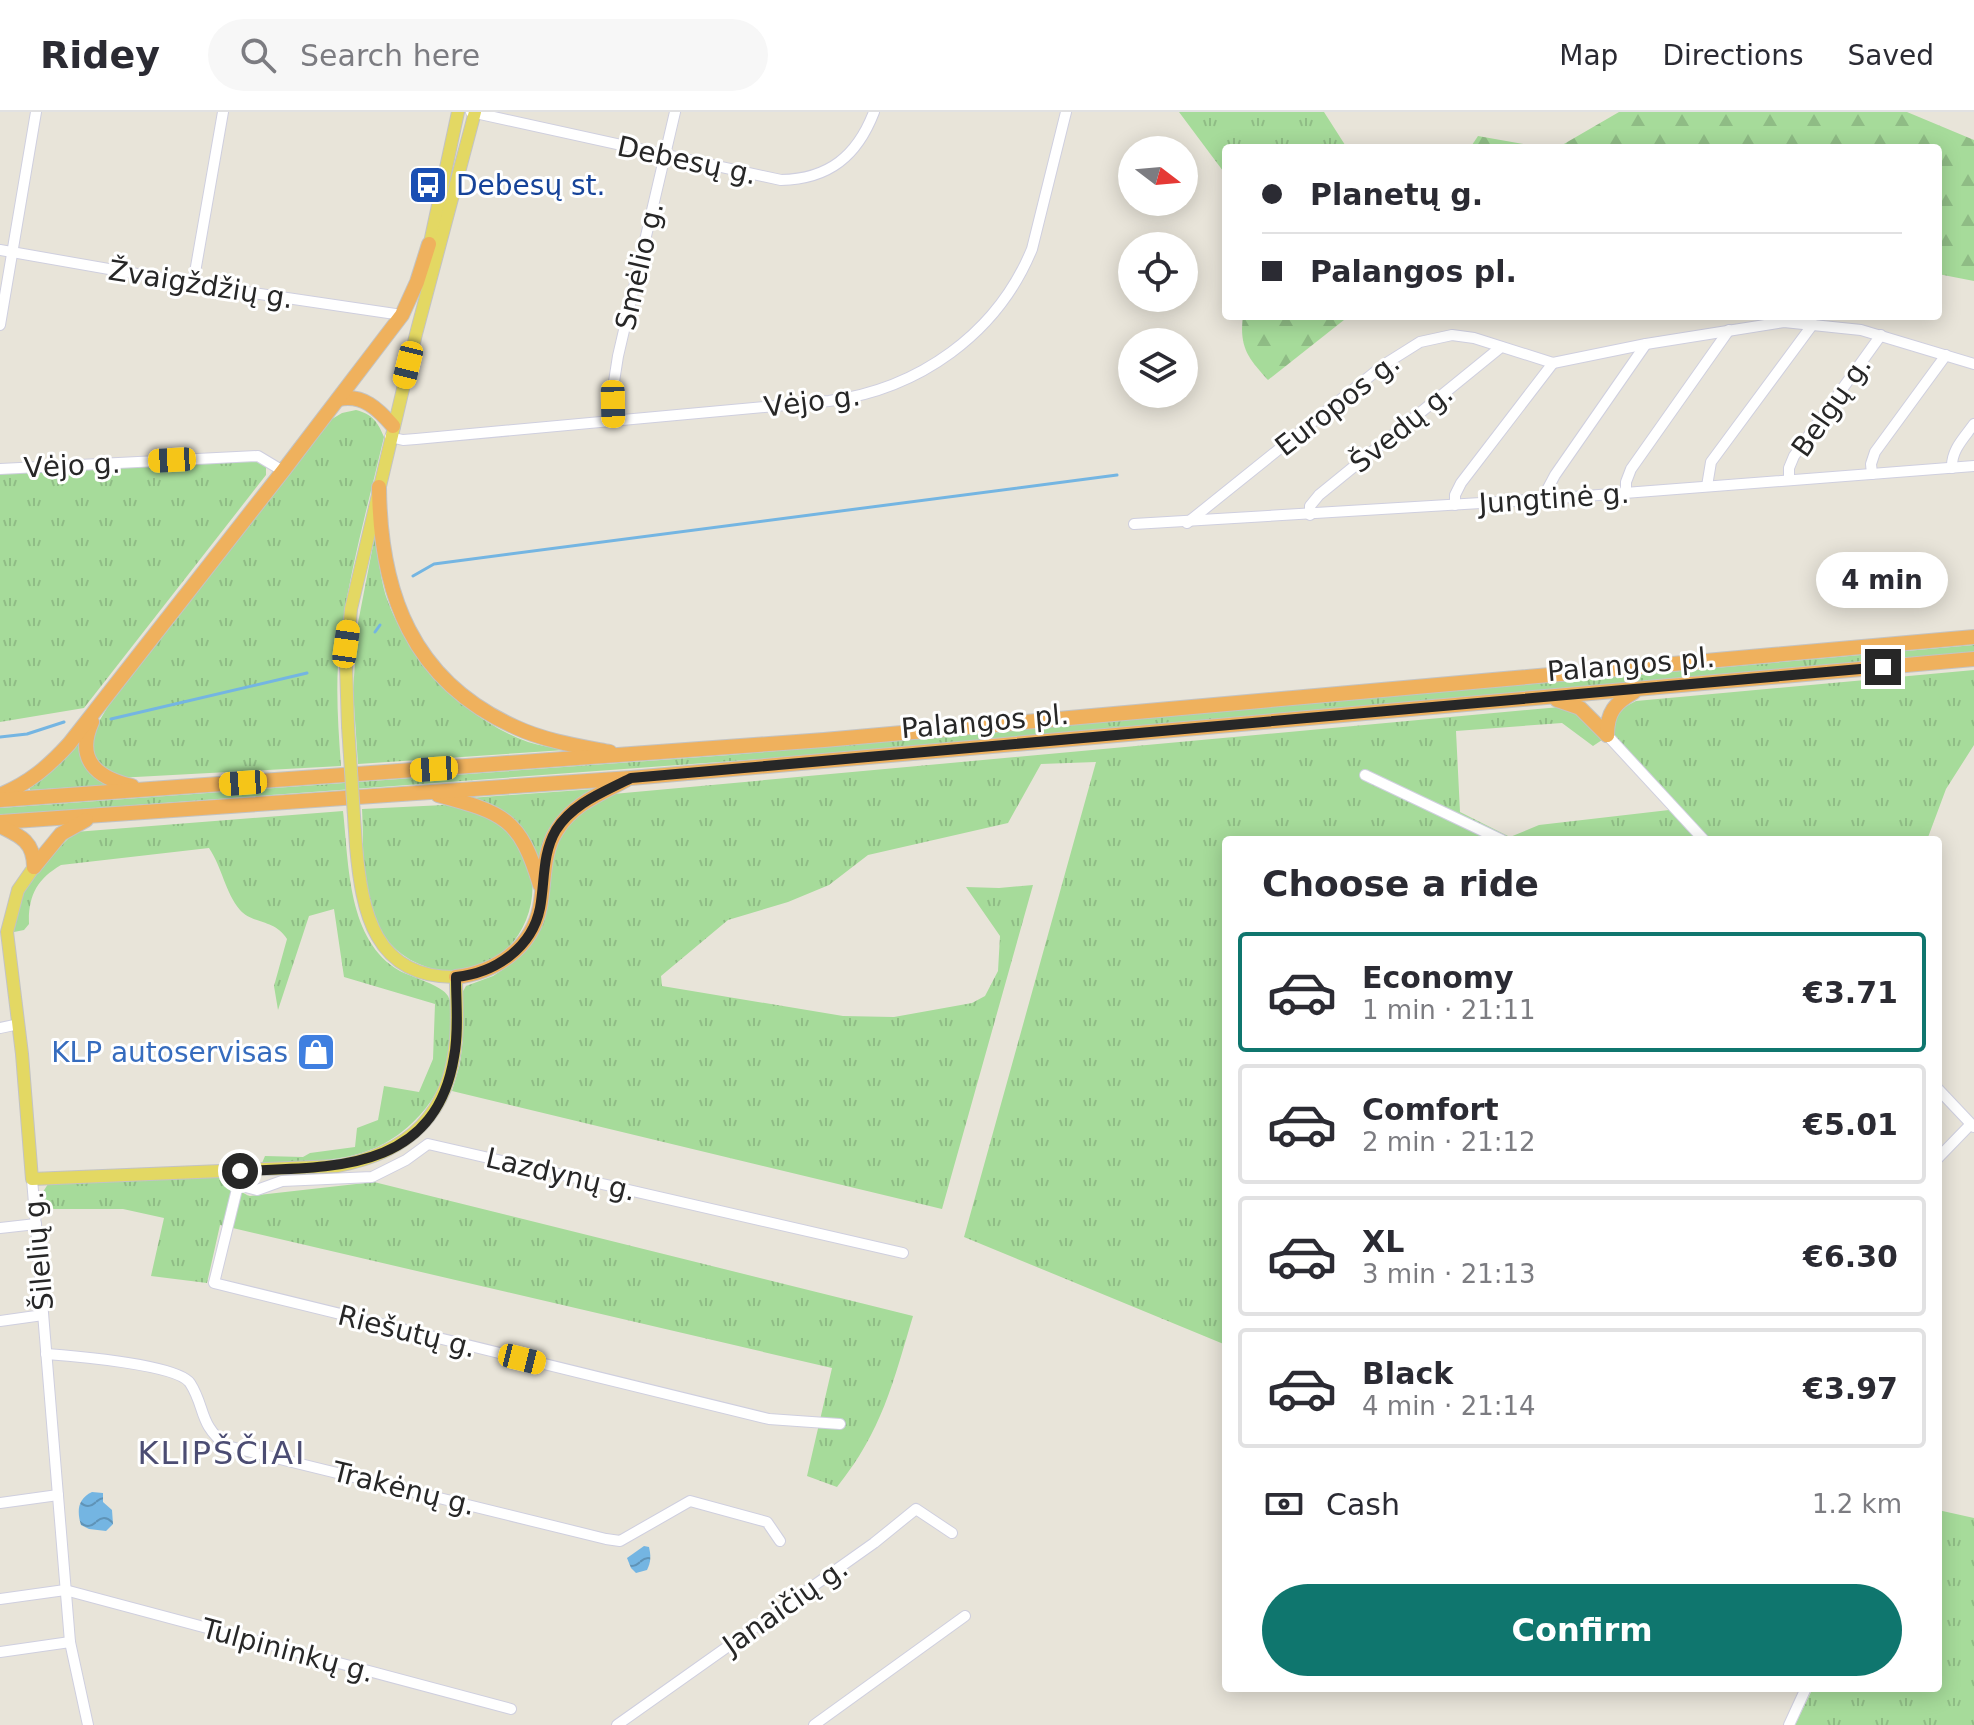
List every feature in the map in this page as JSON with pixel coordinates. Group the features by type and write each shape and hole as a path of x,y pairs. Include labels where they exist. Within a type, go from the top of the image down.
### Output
{"highway":[{"path":"0,797 24,785 52,763 339,399 402,315 429,244"},
{"path":"339,399 352,396 377,409 392,432"},
{"path":"379,487 379,520 395,601 414,640 439,672 485,712 515,727 553,740 626,756"},
{"name":"Palangos pl.","path":"0,797 626,756 1974,637"},
{"name":"Palangos pl.","path":"0,824 631,778 1974,659"},
{"path":"1607,735 1607,721 1612,709 1620,700 1641,689"},
{"path":"1549,697 1580,708 1607,735"},
{"path":"101,704 86,741 89,760 95,770 107,779 147,789"},
{"path":"456,977 492,968 519,948 537,918 547,853 562,822 579,805 631,778"},
{"path":"426,792 474,805 504,819 527,844 541,889"},
{"path":"34,867 61,834 94,816"},
{"path":"0,824 24,838 32,848 34,867"}],"main road":[{"path":"416,334 429,244 458,112"},
{"path":"32,1179 345,1165 383,1154 405,1141 435,1108 450,1075 457,1036 456,977 436,976 415,969 391,955 379,941 364,911 356,846 346,644 392,432 474,112"},
{"name":"Šilelių g.","path":"32,1179 19,1024 7,932 18,890 34,867"}],"street":[{"path":"0,325 36,112"},
{"path":"193,284 223,112"},
{"name":"Debesų g.","path":"474,112 665,156 781,180 802,180 833,167 852,151 874,112"},
{"name":"Smėlio g.","path":"613,421 613,388 618,356 675,112"},
{"name":"Vėjo g.","path":"392,432 403,440 851,398 871,394 914,377 943,360 973,336 1004,299 1026,265 1043,210 1066,112"},
{"name":"Žvaigždžių g.","path":"0,250 193,284 402,315"},
{"name":"Europos g.","path":"1187,523 1402,351 1420,342 1452,335 1474,338 1553,363 1646,344 1784,322 1881,335 1974,364"},
{"path":"1707,486 1711,462 1813,324"},
{"path":"1626,492 1631,469 1729,330"},
{"name":"Belgų g.","path":"1789,480 1789,468 1794,456 1881,335"},
{"path":"1547,499 1547,490 1555,475 1646,344"},
{"name":"Švedų g.","path":"1310,515 1310,506 1319,495 1501,347"},
{"path":"1872,474 1875,452 1946,355"},
{"path":"1455,505 1455,495 1461,483 1553,363"},
{"path":"1952,468 1951,458 1956,447 1974,424"},
{"name":"Vėjo g.","path":"0,469 258,456 283,471"},
{"name":"Jungtinė g.","path":"1134,524 1547,499 1974,466"},
{"path":"1607,735 1700,836"},
{"path":"1365,775 1494,836"},
{"path":"0,1028 19,1024"},
{"path":"1942,1093 1972,1126 1942,1154"},
{"name":"Lazdynų g.","path":"238,1185 257,1190 282,1181 372,1177 406,1160 428,1144 903,1253"},
{"path":"238,1185 240,1171"},
{"name":"Šilelių g.","path":"32,1179 70,1642 88,1725"},
{"name":"Riešutų g.","path":"238,1185 214,1283 769,1419 840,1424"},
{"path":"0,1228 36,1224"},
{"path":"0,1321 43,1315"},
{"name":"Trakėnų g.","path":"46,1354 97,1359 179,1374 191,1385 212,1434 227,1446 606,1539 620,1541 690,1501 767,1522 780,1541"},
{"path":"0,1503 58,1495"},
{"name":"Janaičių g.","path":"617,1725 874,1543 916,1509 952,1533"},
{"path":"0,1599 65,1590"},
{"name":"Tulpininkų g.","path":"65,1590 511,1709"},
{"path":"814,1725 965,1616"},
{"path":"0,1652 70,1642"},
{"path":"1789,1725 1804,1692"}],"green space":[{"path":"1179,112 1324,112 1344,144 1222,144 1222,170"},
{"path":"1619,112 1907,112 1974,140 1974,281 1942,275 1942,144 1564,144"},
{"path":"1478,136 1523,144 1473,144"},
{"path":"1243,320 1344,320 1268,380 1246,351 1242,336"},
{"path":"356,410 374,419 384,437 354,565 340,642 337,689 341,766 117,778 97,760 90,744 95,728 109,705 332,419"},
{"path":"260,461 266,467 266,475 84,708 0,722 0,474"},
{"path":"375,535 381,577 398,625 411,647 443,687 462,704 505,732 528,742 565,750 358,764 353,690 358,623"},
{"path":"1974,645 1974,652 923,747 0,815 0,808 730,755"},
{"path":"1974,670 1974,745 1946,789 1928,836 1707,836 1615,735 1615,717 1636,701"},
{"path":"1560,707 1584,719 1602,740 1593,746 1562,723 1456,731 1460,812 1508,836 1222,836 1222,1343 964,1237 1096,762 1041,764 1008,823 868,855 829,885 788,902 728,920 661,976 662,986 843,1016 894,1017 972,1003 985,996 998,971 1000,936 966,887 1033,885 942,1209 452,1091 463,1038 462,993 466,986 493,976 508,966 533,942 541,926 555,842 581,808 613,794"},
{"path":"78,739 109,785 30,790 62,760"},
{"path":"595,789 540,865 521,831 470,798"},
{"path":"444,805 491,820 520,846 532,877 529,910 515,940 490,962 457,972 419,964 390,943 379,929 372,912 365,874 362,809"},
{"path":"1669,810 1692,836 1512,836 1539,825"},
{"path":"343,811 354,900 370,941 383,958 400,971 434,985 448,996 452,1015 446,1068 426,1108 403,1131 385,1143 347,1157 262,1163 265,1156 303,1157 310,1153 355,1147 357,1128 378,1120 384,1086 419,1092 433,1059 435,1004 344,977 334,909 309,916 278,1010 274,986 287,939 276,928 240,910 209,848 61,865 46,876 36,889 30,905 29,924 24,930 14,932 15,917 34,877 75,832"},
{"path":"224,1175 250,1196 374,1182 913,1316 876,1426 837,1487 807,1476 832,1368 220,1225 207,1283 151,1276 164,1218 123,1209 43,1209 41,1195 48,1184"},
{"path":"1942,1511 1974,1518 1974,1725 1795,1725 1811,1692 1942,1692"}],"water":[{"path":"92,1492 103,1493 103,1502 112,1510 113,1524 106,1531 81,1525 79,1506 83,1498"},
{"path":"644,1546 649,1547 649,1564 647,1570 636,1573 627,1558"}],"waterway":[{"path":"413,576 434,564 1117,475"},
{"path":"375,632 380,625"},
{"path":"111,719 307,673"},
{"path":"0,737 27,734 64,722"}],"place":[{"name":"Debesų st.","path":"428,185"},
{"name":"KLP autoservisas","path":"316,1052"}],"district":[{"name":"KLIPŠČIAI","path":"222,1453"}],"route":[{"path":"240,1171 337,1166 371,1159 395,1148 421,1125 441,1099 450,1075 457,1036 456,977 492,968 519,948 533,929 540,909 547,853 555,832 579,805 631,778 1883,667"}]}
